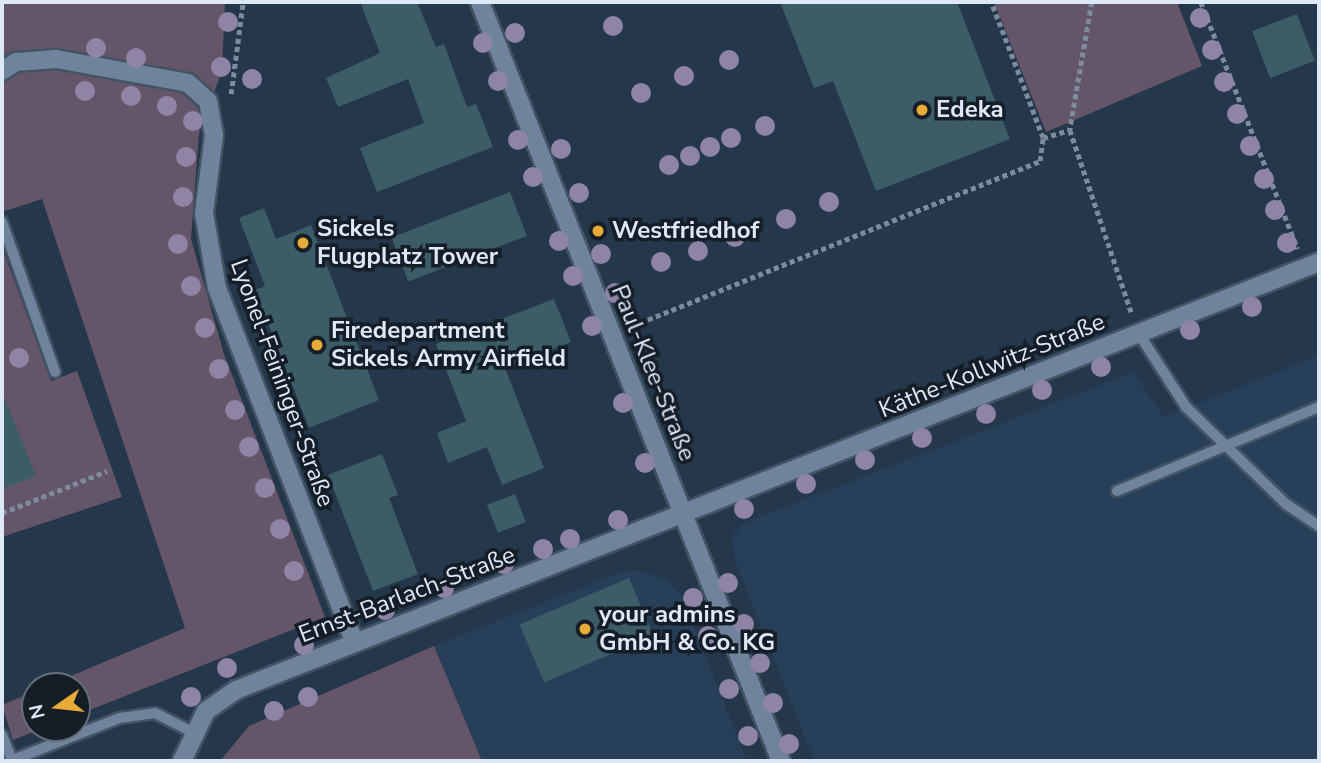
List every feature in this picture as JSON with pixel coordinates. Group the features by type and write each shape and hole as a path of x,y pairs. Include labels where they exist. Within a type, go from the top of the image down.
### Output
{"street":[{"name":"Paul-Klee-Straße","path":"480,2 781,761"},
{"path":"2,71 16,62 56,59 143,72 188,83 208,101 213,114"},
{"name":"Lyonel-Feininger-Straße","path":"213,114 204,213 217,288 354,642"},
{"name":"Käthe-Kollwitz-Straße","path":"683,514 1312,265"},
{"name":"Ernst-Barlach-Straße","path":"183,761 206,711 236,690 683,514"}],"lane":[{"path":"2,222 55,372"},
{"path":"1139,334 1186,407 1286,504 1319,526"},
{"path":"1117,491 1224,444 1319,407"},
{"path":"2,735 11,761 120,718 155,713 194,733"}],"path":[{"path":"213,114 227,106 235,81 243,2"},
{"path":"632,326 1040,161 1043,138 991,2"},
{"path":"1092,2 1070,130 1139,334"},
{"path":"1202,2 1312,265"},
{"path":"1043,138 1070,130"},
{"path":"2,513 107,471"}],"shaded area":[{"path":"2,2 225,2 222,71 199,133 191,239 224,354 325,617 91,709 91,672 80,672 185,628 42,199 2,212"},
{"path":"994,2 1177,2 1202,66 1046,132"},
{"path":"2,247 51,381 77,371 122,497 2,537"},
{"path":"1319,355 1319,761 814,761 736,563 732,536 744,523 1133,372 1164,417"},
{"path":"636,570 666,579 682,596 747,761 482,761 434,646 615,574"},
{"path":"434,646 482,761 220,761 249,726"},
{"path":"21,697 21,737 13,740 2,705"}],"building":[{"path":"360,2 417,2 436,47 444,44 467,107 476,104 493,147 377,192 360,148 424,123 408,79 338,107 326,78 380,53"},
{"name":"Edeka","path":"780,2 957,2 1010,139 876,191 833,81 814,88"},
{"path":"1297,14 1315,61 1270,78 1252,31"},
{"path":"510,192 527,236 408,281 391,238"},
{"name":"Firedepartment Sickels Army Airfield","path":"264,208 276,239 311,225 379,400 309,428 255,290 265,286 239,218"},
{"path":"554,299 571,342 505,368 544,468 502,485 487,447 448,463 437,433 466,421 436,344"},
{"path":"2,392 36,476 2,489"},
{"path":"382,454 398,495 389,498 418,574 373,591 328,475"},
{"path":"515,494 526,522 498,533 487,505"},
{"path":"629,578 654,636 544,682 519,624"}],"place":[{"name":"Edeka","path":"922,110"},
{"name":"Westfriedhof","path":"598,231"},
{"name":"Sickels Flugplatz Tower","path":"303,243"},
{"name":"Firedepartment Sickels Army Airfield","path":"317,345"},
{"name":"your admins GmbH & Co. KG","path":"585,629"}]}
